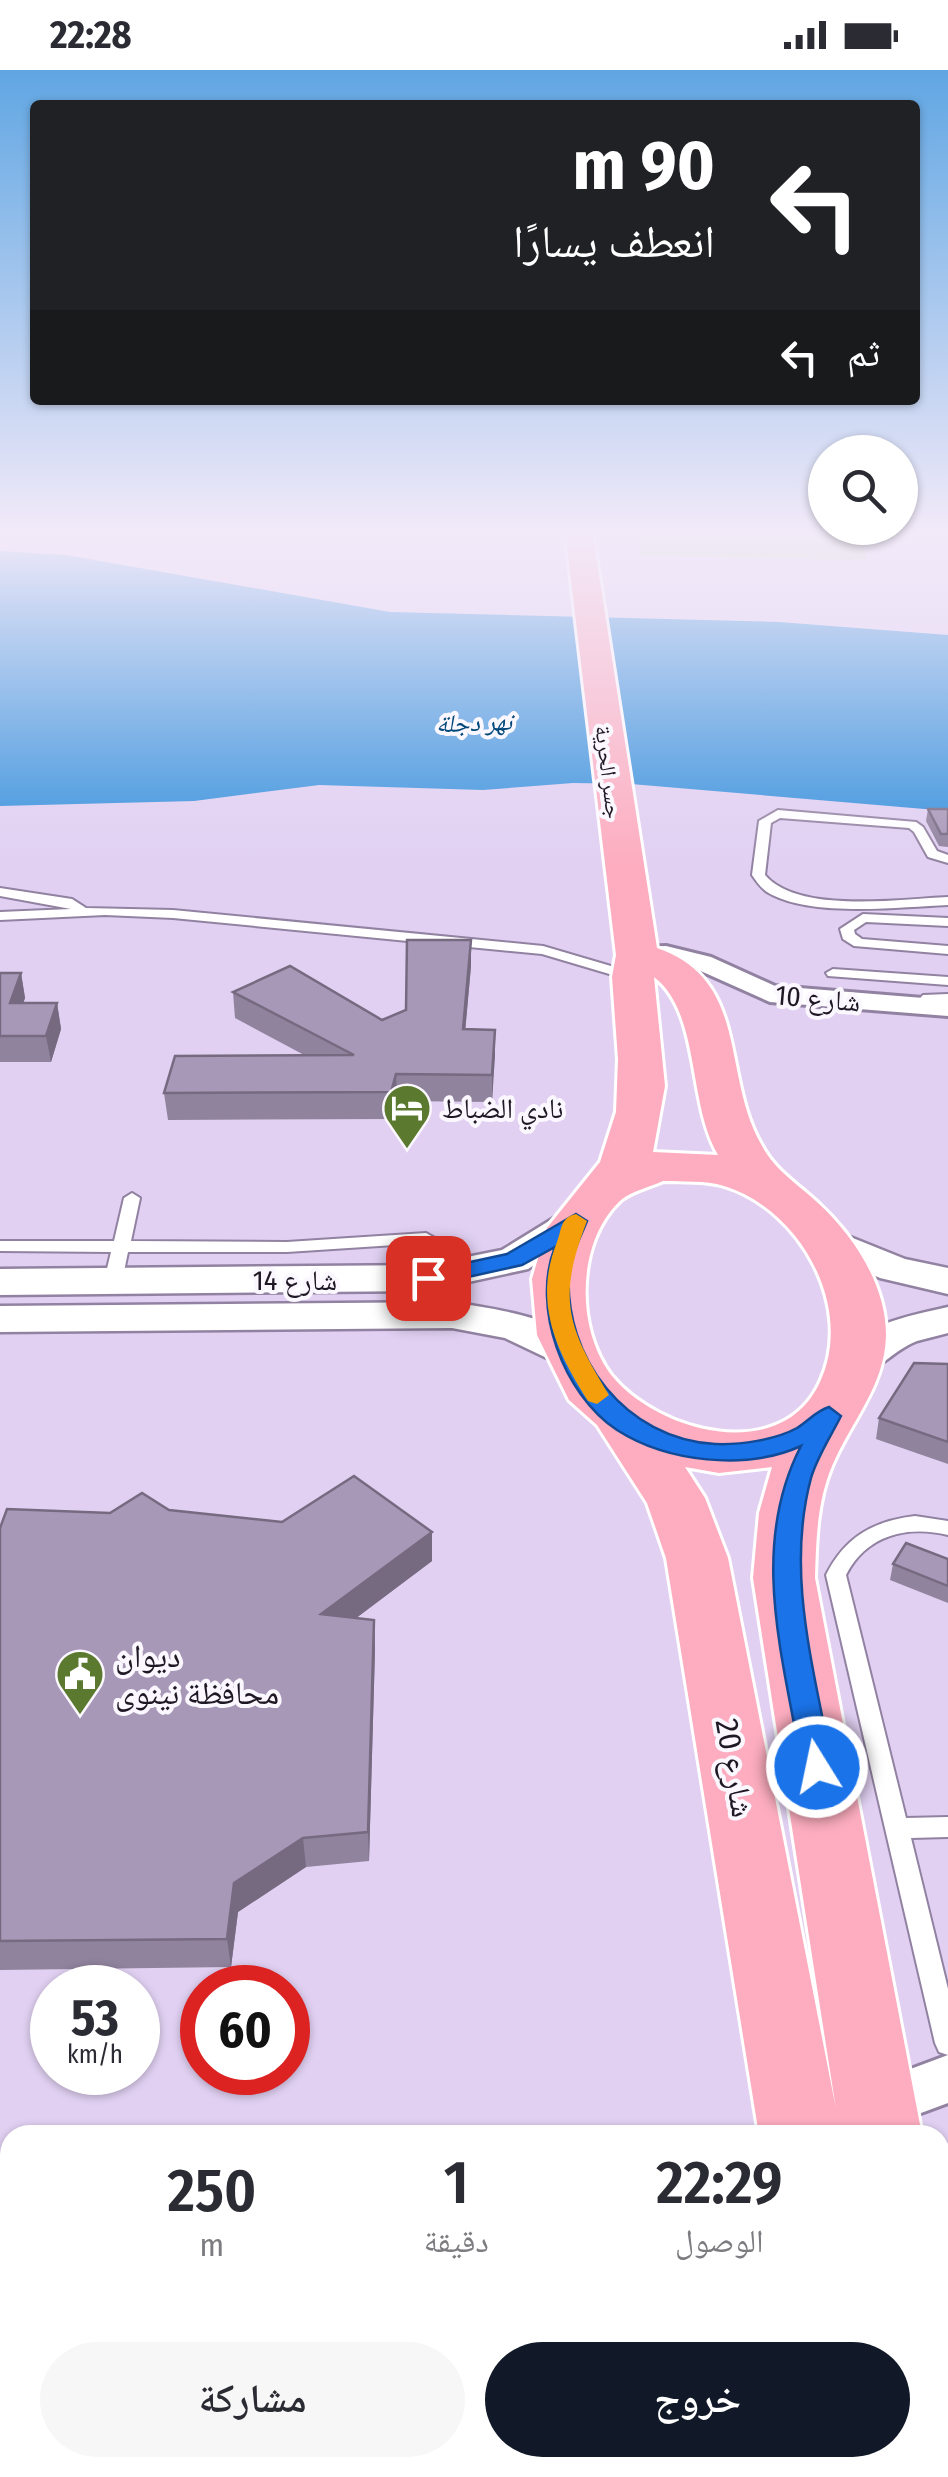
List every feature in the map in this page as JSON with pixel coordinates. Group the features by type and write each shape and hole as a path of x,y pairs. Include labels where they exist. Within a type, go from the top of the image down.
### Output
{"main road":[{"name":"جسر الحرية","path":"592,642 635,966 643,1113 637,1142 593,1203"},
{"path":"635,966 662,960 695,993 730,1131 772,1192 823,1238 840,1261 858,1311 842,1390 799,1474 790,1507 784,1578 878,2120"},
{"path":"772,1192 735,1173 690,1165 645,1169 593,1203 558,1268 556,1296 570,1354 601,1401 621,1421 648,1436 715,1453 781,1445 808,1433 842,1390"},
{"name":"شارع 20","path":"621,1421 675,1498 697,1558 798,2125"}],"street":[{"name":"شارع 10","path":"635,966 666,954 702,962 770,994 934,1007"},
{"name":"شارع 14","path":"0,1282 117,1263 363,1262 428,1278 487,1269 538,1248 593,1203"},
{"path":"823,1238 881,1265 948,1282"},
{"name":"شارع 14","path":"0,1318 452,1316 516,1326 570,1354"},
{"path":"842,1390 900,1332 948,1320"},
{"path":"829,2125 878,2120 948,2079"}],"lane":[{"path":"948,860 932,854 920,830 912,825 778,814 765,821 758,875 772,892 809,902 948,901"},
{"path":"0,892 66,902 82,912"},
{"path":"0,916 151,912 543,950 635,966"},
{"path":"948,922 863,918 847,929 859,943 948,950"},
{"path":"833,973 948,981"},
{"path":"934,1007 928,998 948,998"},
{"path":"0,1246 117,1263 132,1198"},
{"path":"363,1262 426,1238"},
{"path":"948,1528 914,1522 886,1529 842,1558 836,1575 948,2043"},
{"path":"898,1828 948,1827"}],"water":[{"name":"نهر دجلة","path":"0,642 948,642 948,811 631,784 573,783 483,790 319,785 194,801 0,806"}],"building":[{"path":"928,809 948,809 948,834 941,834"},
{"path":"407,940 471,940 463,1029 495,1030 492,1075 396,1074 391,1092 164,1093 175,1056 354,1055 233,992 290,966 382,1020 406,1010"},
{"path":"0,973 21,973 10,1003 57,1003 46,1036 0,1036"},
{"path":"914,1363 948,1364 948,1442 879,1418"},
{"path":"354,1476 432,1532 321,1614 374,1620 368,1832 303,1838 234,1883 227,1939 0,1941 0,1528 7,1509 110,1513 142,1493 169,1510 282,1522"},
{"path":"906,1543 948,1559 948,1586 893,1564"}],"slow traffic":[{"path":"572,1225 576,1221 558,1268 560,1324 570,1354 597,1395"}],"place":[{"name":"نادي الضباط","path":"407,1150"},
{"name":"ديوان محافظة نينوى","path":"80,1716"}],"route":[{"path":"428,1278 487,1269 514,1260 559,1236 576,1221 558,1268 560,1324 570,1354 584,1378 621,1421 680,1447 715,1453 749,1452 781,1445 808,1433 829,1416 799,1474 785,1542 784,1578 817,1767"}]}
